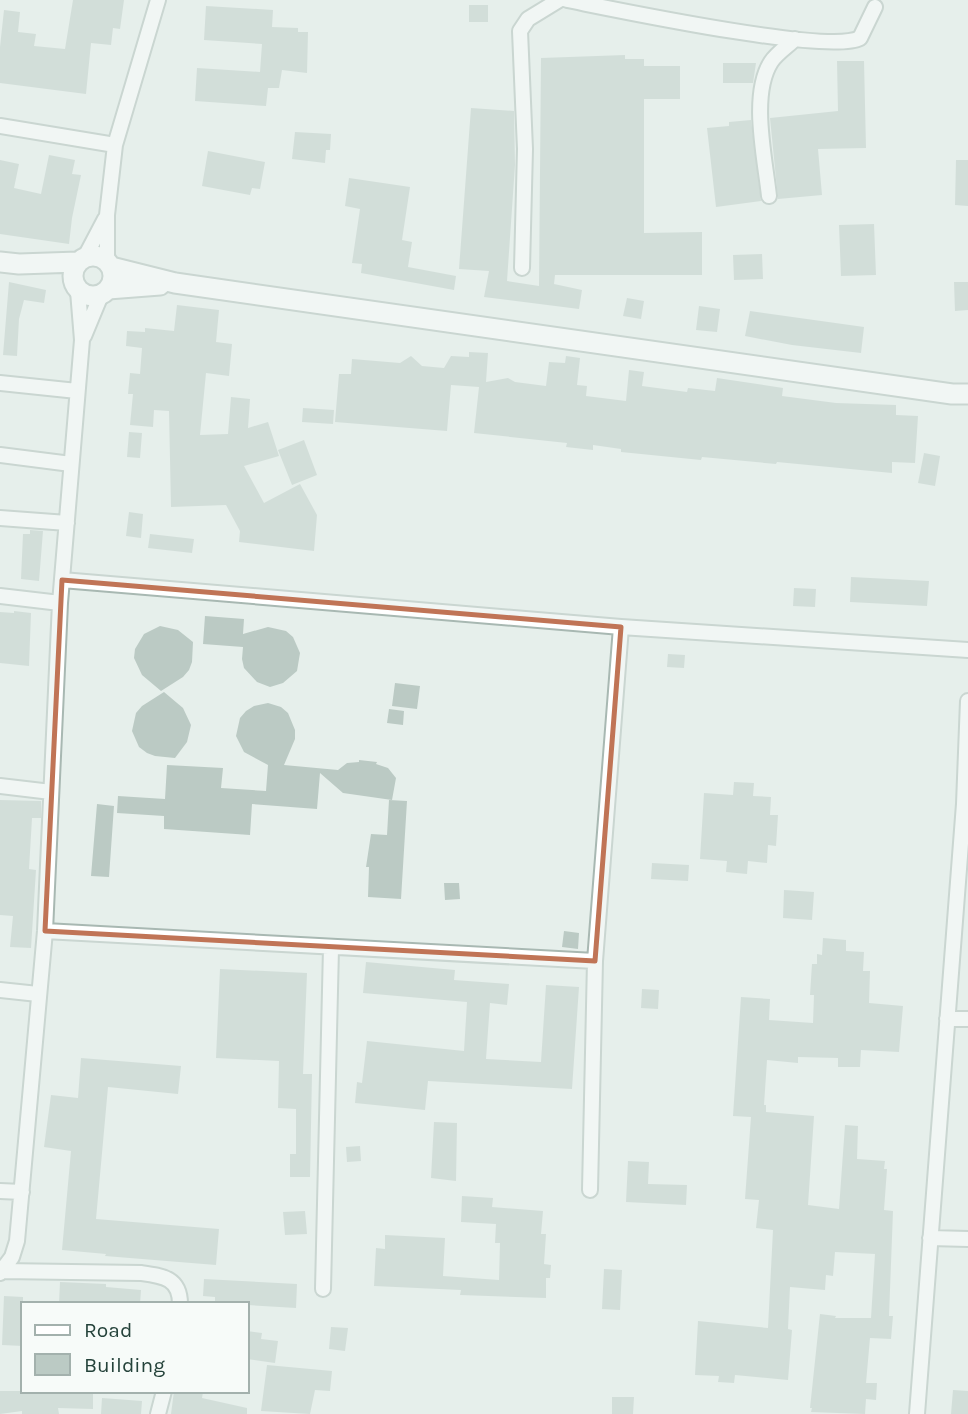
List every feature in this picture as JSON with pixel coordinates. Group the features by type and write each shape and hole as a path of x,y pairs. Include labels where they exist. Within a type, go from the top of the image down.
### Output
{"street":[{"path":"82,340 113,274 109,264 107,215 115,145 158,0"},
{"path":"522,268 525,149 520,31 528,19 559,0"},
{"path":"567,0 699,25 795,39 857,40 863,35 875,7"},
{"path":"769,196 760,109 763,79 772,60 795,39"},
{"path":"0,126 115,145"},
{"path":"1,1272 12,1257 17,1241 45,931 60,603 82,340 73,272 107,215"},
{"path":"10,263 100,257 109,264 175,283 958,395 968,407"},
{"path":"10,263 93,296 175,283"},
{"path":"0,383 78,391"},
{"path":"0,455 72,464"},
{"path":"0,519 66,523"},
{"path":"62,580 621,626 968,650"},
{"path":"0,596 60,603"},
{"path":"590,1190 595,961 621,626"},
{"path":"917,1414 966,804 968,701"},
{"path":"0,786 51,792"},
{"path":"45,931 595,961"},
{"path":"323,1289 331,948"},
{"path":"0,990 38,994"},
{"path":"947,1018 968,1019"},
{"path":"0,1191 22,1192"},
{"path":"930,1238 968,1239"},
{"path":"1,1272 141,1273 164,1276 173,1280 178,1289 180,1302"},
{"path":"158,1414 163,1393"}],"highlighted area":[{"path":"62,580 621,627 595,961 45,931"}],"building":[{"path":"73,0 124,0 120,29 113,28 111,45 91,43 86,94 0,83 4,10 20,12 18,32 36,34 34,46 65,49"},
{"path":"469,5 488,5 488,22 469,22"},
{"path":"206,6 273,10 272,27 298,28 298,32 308,32 307,73 282,70 279,88 268,88 266,106 195,101 197,68 260,72 262,44 204,40"},
{"path":"625,55 625,59 644,59 644,66 680,66 680,99 644,99 644,233 702,232 702,275 555,275 554,284 582,290 579,309 484,297 489,271 459,269 471,108 514,111 515,165 507,281 539,286 541,58"},
{"path":"837,61 864,61 866,148 818,149 822,195 778,199 770,118 838,111"},
{"path":"723,63 756,63 753,83 723,83"},
{"path":"751,120 761,201 716,207 707,128"},
{"path":"295,132 331,134 330,150 326,150 325,163 292,159"},
{"path":"208,151 265,162 260,189 252,188 250,195 202,186"},
{"path":"49,155 75,160 72,174 81,175 69,244 0,234 0,160 19,164 14,188 41,194"},
{"path":"956,160 968,160 968,206 955,205"},
{"path":"349,178 410,187 402,240 412,242 408,267 456,276 454,290 361,273 362,264 352,263 360,209 345,206"},
{"path":"874,224 876,275 841,276 839,225"},
{"path":"762,254 763,279 734,280 733,255"},
{"path":"9,282 46,290 44,303 24,300 19,319 17,356 3,355"},
{"path":"954,282 968,282 968,310 955,311"},
{"path":"627,298 644,301 641,319 623,316"},
{"path":"177,305 219,310 216,342 232,344 229,376 206,373 200,435 228,434 231,397 250,399 248,428 268,422 279,456 244,466 264,503 300,484 317,515 314,551 239,542 240,531 226,505 171,507 169,411 154,410 153,427 130,425 133,394 128,394 130,373 140,374 142,348 126,346 127,331 145,332 145,328 174,331"},
{"path":"699,306 720,309 717,332 696,330"},
{"path":"750,311 864,327 861,353 745,336"},
{"path":"469,352 488,353 486,382 508,378 515,382 546,386 549,362 565,363 566,356 580,358 577,385 587,386 586,396 626,401 629,370 644,372 642,386 687,392 688,388 715,391 717,378 783,388 782,396 836,403 896,405 896,415 918,416 915,463 892,462 892,473 777,462 702,457 701,460 621,452 621,449 593,445 593,450 566,447 567,443 474,433 479,387 451,385 447,431 335,422 339,374 351,374 352,359 400,363 411,356 422,366 444,368 451,356 469,357"},
{"path":"303,408 334,410 333,424 302,422"},
{"path":"129,432 142,433 140,458 127,457"},
{"path":"304,440 317,475 292,485 278,450"},
{"path":"924,453 940,456 935,486 918,483"},
{"path":"129,512 143,514 141,538 126,536"},
{"path":"30,530 43,531 39,581 21,579 23,534 30,534"},
{"path":"150,534 194,539 192,553 148,548"},
{"path":"851,577 929,581 927,606 850,602"},
{"path":"794,588 816,589 815,607 793,606"},
{"path":"0,612 31,613 29,666 0,663"},
{"path":"205,616 244,619 243,634 268,627 286,631 293,637 300,653 297,671 283,683 270,687 257,682 244,668 243,647 203,644"},
{"path":"160,626 178,630 193,642 189,670 161,691 142,675 134,658 135,649 144,634"},
{"path":"668,654 685,655 684,668 667,667"},
{"path":"395,683 420,686 417,709 392,706"},
{"path":"164,692 183,708 191,725 187,742 175,758 147,753 139,747 132,731 136,713"},
{"path":"268,703 281,707 288,713 295,730 295,739 284,765 338,770 347,763 359,760 377,762 376,764 388,768 396,778 392,800 343,793 320,773 317,809 252,804 250,835 164,829 164,816 117,813 118,796 165,799 167,765 223,768 221,788 266,791 268,765 244,752 236,736 240,718 246,711"},
{"path":"389,709 404,711 403,725 387,723"},
{"path":"734,782 754,783 753,796 771,797 770,815 778,815 776,846 768,845 767,863 748,861 747,874 726,872 727,861 700,859 704,793 733,795"},
{"path":"0,800 41,801 41,818 32,818 29,869 36,870 31,948 10,947 13,916 0,915"},
{"path":"389,800 407,801 401,899 368,897 369,867 366,867 371,834 387,835"},
{"path":"97,804 114,806 109,877 91,876"},
{"path":"652,863 689,865 688,881 651,879"},
{"path":"444,883 459,883 460,899 445,900"},
{"path":"784,890 814,892 812,920 783,918"},
{"path":"564,931 579,933 578,949 562,947"},
{"path":"823,938 846,940 846,951 864,952 863,971 870,971 869,1003 903,1006 899,1052 861,1050 860,1067 838,1067 838,1058 798,1057 798,1063 767,1060 764,1105 766,1112 814,1116 808,1205 839,1209 845,1125 858,1126 857,1159 885,1161 884,1169 887,1169 884,1210 893,1211 889,1316 893,1316 891,1339 870,1338 866,1383 877,1383 876,1400 866,1399 865,1414 811,1412 810,1408 820,1314 836,1316 835,1318 871,1318 875,1254 835,1252 833,1276 826,1275 825,1290 790,1287 788,1329 792,1330 788,1380 735,1375 734,1383 718,1382 719,1376 695,1375 698,1321 768,1328 773,1230 756,1228 759,1200 745,1199 751,1117 733,1116 741,997 770,999 769,1020 813,1023 814,995 810,995 812,964 817,964 817,954 822,955"},
{"path":"366,962 455,970 454,980 509,984 507,1005 490,1003 486,1059 541,1062 546,985 579,987 572,1089 428,1081 425,1110 355,1103 357,1082 362,1083 367,1041 464,1051 467,1002 363,993"},
{"path":"220,969 307,973 303,1074 312,1074 310,1177 290,1177 290,1154 296,1154 296,1109 278,1108 279,1061 216,1058"},
{"path":"642,989 659,990 658,1009 641,1008"},
{"path":"81,1058 181,1066 178,1094 108,1087 96,1219 219,1229 216,1265 62,1250 71,1151 44,1147 51,1095 78,1098"},
{"path":"434,1122 457,1123 456,1181 431,1178"},
{"path":"360,1146 361,1161 347,1162 346,1147"},
{"path":"628,1161 649,1162 648,1184 687,1185 686,1205 626,1202"},
{"path":"462,1196 493,1198 492,1207 543,1211 541,1234 546,1234 544,1264 551,1265 550,1278 546,1278 546,1298 460,1295 461,1290 374,1286 376,1248 385,1249 385,1235 445,1238 443,1276 499,1280 500,1243 495,1243 496,1224 461,1222"},
{"path":"305,1211 307,1234 285,1235 283,1212"},
{"path":"604,1269 622,1270 620,1310 602,1309"},
{"path":"204,1279 297,1284 296,1308 248,1305 248,1302 215,1302 215,1297 203,1296"},
{"path":"60,1282 106,1284 106,1287 141,1290 140,1302 59,1302"},
{"path":"4,1296 23,1297 21,1346 2,1345"},
{"path":"331,1327 348,1328 345,1351 329,1349"},
{"path":"248,1331 262,1333 261,1339 278,1341 275,1363 248,1359"},
{"path":"267,1365 332,1371 330,1391 315,1390 310,1414 261,1411"},
{"path":"953,1390 968,1391 968,1414 951,1414"},
{"path":"0,1391 93,1393 93,1409 58,1408 59,1414 22,1414 22,1411 0,1414"},
{"path":"174,1393 203,1393 202,1398 247,1408 247,1414 171,1414"},
{"path":"612,1397 634,1397 633,1414 612,1414"},
{"path":"102,1398 142,1401 141,1414 101,1414"}]}
